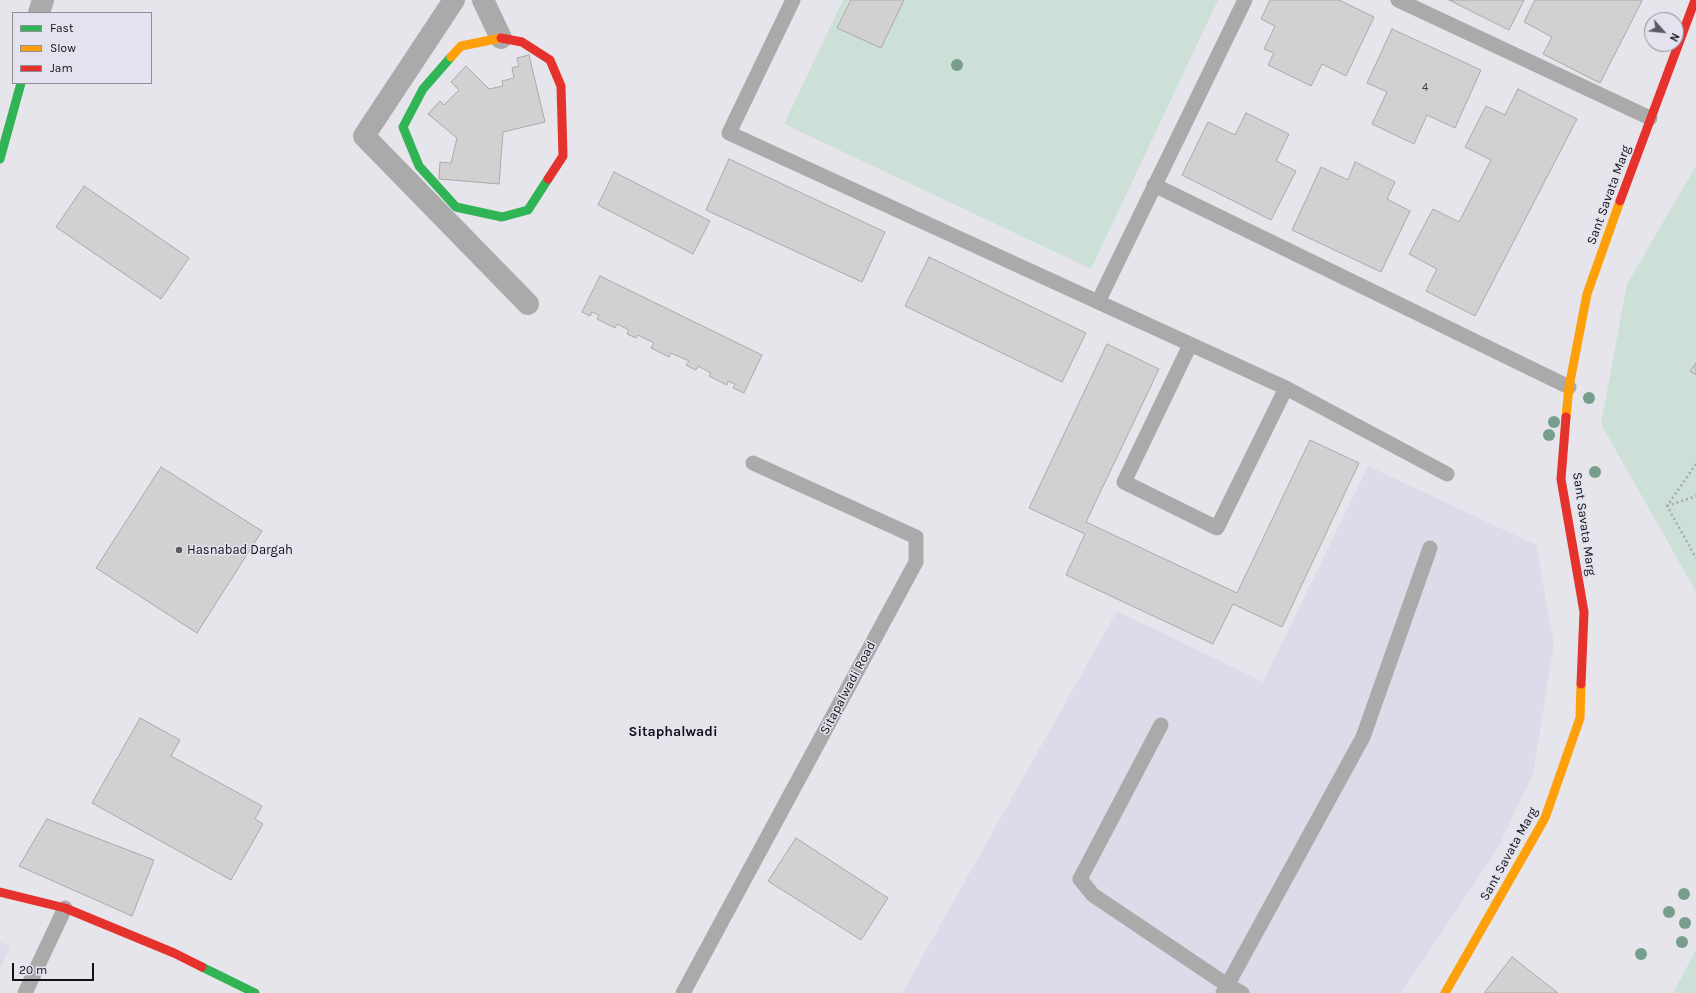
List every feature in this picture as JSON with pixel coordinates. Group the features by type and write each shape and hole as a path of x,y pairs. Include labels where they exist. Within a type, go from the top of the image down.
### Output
{"street":[{"path":"39,12 43,0"},
{"path":"454,0 364,136 528,304"},
{"path":"483,0 501,38"},
{"name":"Sant Savata Marg","path":"1445,993 1545,818 1580,718 1584,612 1561,479 1569,387 1587,294 1650,118 1695,0"},
{"path":"501,38 522,42 550,60 560,86 563,156 528,210 502,217 456,207 419,166 403,127 423,89 461,46 501,38"},
{"path":"0,159 20,84"},
{"path":"0,892 65,908 174,953 255,993"}],"lane":[{"path":"793,0 729,133 1098,302 1190,346 1286,388 1447,474"},
{"path":"1098,302 1245,0"},
{"path":"1398,0 1650,118"},
{"path":"1154,185 1569,387"},
{"path":"1190,346 1124,482 1217,528 1286,388"},
{"name":"Sitapalwadi Road","path":"683,993 916,562 916,537 753,463"},
{"path":"1225,989 1363,737 1430,548"},
{"path":"1161,725 1080,879 1093,895 1225,989 1242,993"},
{"path":"25,993 65,908"}],"path":[{"path":"1667,506 1696,464"},
{"path":"1667,506 1696,496"},
{"path":"1667,506 1696,558"}],"shaded area":[{"path":"1368,466 1536,545 1554,643 1533,774 1498,848 1401,993 902,993 1117,611 1263,682"},
{"path":"0,942 10,946 0,968"}],"green space":[{"path":"843,0 1218,0 1091,269 784,124"},
{"path":"1696,166 1696,592 1601,424 1627,284"},
{"path":"1696,950 1696,993 1673,993"}],"building":[{"path":"851,0 904,0 881,48 837,28"},
{"path":"1270,0 1339,0 1374,17 1346,76 1322,64 1311,86 1268,65 1274,53 1264,49 1275,26 1261,19"},
{"path":"1449,0 1524,0 1509,30"},
{"path":"1535,0 1642,1 1600,83 1543,54 1552,37 1524,22"},
{"path":"1392,29 1481,70 1455,128 1427,115 1414,144 1372,124 1387,92 1367,83"},
{"path":"529,55 545,122 503,132 499,184 439,179 440,162 451,163 457,138 428,114 440,101 444,105 459,90 451,82 466,66 489,89 503,86 502,81 514,78 512,68 519,66 517,58"},
{"path":"1518,89 1577,119 1475,316 1426,291 1437,269 1409,254 1433,209 1459,222 1491,160 1465,147 1486,106 1505,115"},
{"path":"1246,113 1289,134 1276,161 1296,171 1271,220 1182,175 1208,122 1235,135"},
{"path":"729,159 885,232 862,282 706,210"},
{"path":"1355,162 1395,182 1387,199 1410,211 1381,272 1292,230 1321,167 1348,180"},
{"path":"614,172 710,221 693,254 598,205"},
{"path":"84,186 189,258 161,299 56,227"},
{"path":"929,257 1086,333 1062,382 905,306"},
{"path":"600,276 762,355 744,393 733,388 735,384 728,381 727,385 709,376 711,373 698,366 696,370 686,365 689,361 671,353 669,357 651,348 654,343 638,335 636,338 627,334 629,330 617,324 615,328 597,319 599,315 592,312 590,316 582,312"},
{"path":"1107,344 1159,369 1086,522 1237,593 1310,440 1359,463 1282,627 1233,604 1213,644 1066,575 1085,534 1029,508"},
{"path":"1696,363 1696,375 1690,371"},
{"name":"Hasnabad Dargah","path":"161,467 262,531 197,633 96,568"},
{"path":"140,718 180,740 171,756 262,806 255,819 263,824 231,880 92,803"},
{"path":"47,819 154,860 132,916 19,866"},
{"path":"796,838 888,898 861,940 768,881"},
{"path":"1512,957 1558,993 1484,993"}],"traffic: fast":[{"path":"451,57 423,89 403,127 419,166 456,207 502,217 528,210 548,179"},
{"path":"0,159 21,84"},
{"path":"202,967 255,993"}],"traffic: slow":[{"path":"451,57 461,46 501,38"},
{"path":"1566,417 1569,387 1587,294 1620,201"},
{"path":"1445,993 1545,818 1580,718 1581,684"}],"traffic: jam":[{"path":"1620,201 1695,0"},
{"path":"501,38 522,42 550,60 561,86 563,156 548,179"},
{"path":"1566,417 1561,479 1584,612 1581,684"},
{"path":"0,892 65,908 174,953 202,967"}],"place":[{"name":"Hasnabad Dargah","path":"179,550"}],"district":[{"name":"Sitaphalwadi","path":"673,732"}]}
